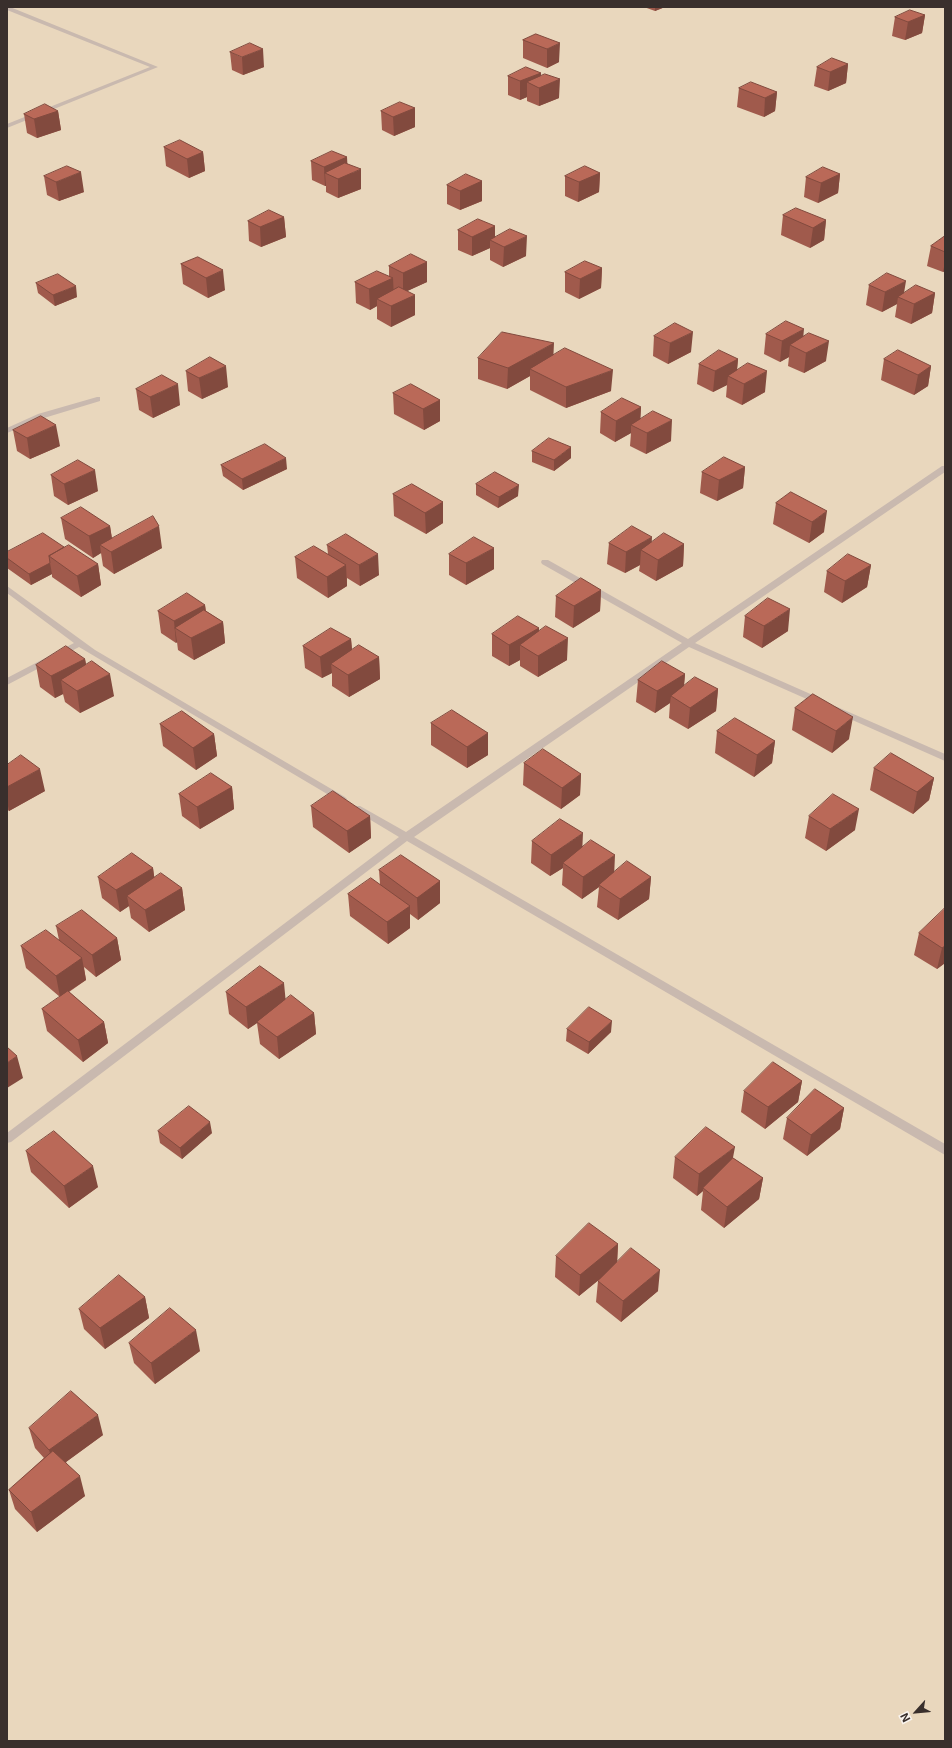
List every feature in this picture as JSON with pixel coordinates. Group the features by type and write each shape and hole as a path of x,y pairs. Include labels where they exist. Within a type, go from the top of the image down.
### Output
{"street":[{"path":"7,8 155,67 7,126"},
{"path":"7,431 41,416 97,399"},
{"path":"7,1139 406,837 688,642 945,468"},
{"path":"545,562 688,642 945,758"},
{"path":"7,588 80,643 106,660 406,837 945,1150"},
{"path":"7,682 80,643"}],"sand":[{"path":"7,7 945,7 945,1741 7,1741"}],"building":[{"path":"910,10 925,15 908,22 895,17"},
{"path":"536,34 560,43 547,49 523,40"},
{"path":"250,43 263,49 242,57 230,52"},
{"path":"832,58 848,64 830,72 817,67"},
{"path":"526,67 541,73 520,81 508,76"},
{"path":"545,74 560,79 539,88 527,82"},
{"path":"751,82 777,92 765,98 739,88"},
{"path":"400,102 415,108 393,117 381,111"},
{"path":"45,104 58,111 34,119 24,114"},
{"path":"180,140 203,152 187,159 164,147"},
{"path":"332,151 347,157 324,167 311,161"},
{"path":"345,163 361,169 338,179 325,173"},
{"path":"67,166 81,172 56,182 44,176"},
{"path":"585,166 600,173 579,182 565,176"},
{"path":"823,167 840,174 821,183 806,177"},
{"path":"466,174 482,181 460,191 447,185"},
{"path":"796,208 826,220 813,228 783,215"},
{"path":"269,210 284,217 260,227 248,221"},
{"path":"478,219 495,226 472,237 458,230"},
{"path":"510,229 527,236 504,247 490,240"},
{"path":"945,236 945,252 931,246"},
{"path":"411,254 427,262 403,273 389,266"},
{"path":"198,257 223,270 206,278 181,264"},
{"path":"585,261 602,268 580,279 565,272"},
{"path":"377,271 393,278 369,289 355,282"},
{"path":"887,273 906,281 885,292 869,285"},
{"path":"58,274 76,286 53,295 36,283"},
{"path":"916,285 935,293 914,304 898,297"},
{"path":"399,287 415,295 391,306 377,299"},
{"path":"786,321 804,329 782,341 766,334"},
{"path":"675,323 693,332 670,343 654,336"},
{"path":"502,332 554,343 508,368 478,358"},
{"path":"809,333 829,341 806,353 790,345"},
{"path":"565,348 613,370 566,387 530,369"},
{"path":"719,350 738,359 715,371 699,364"},
{"path":"898,350 931,366 918,375 884,359"},
{"path":"210,357 226,366 199,378 186,371"},
{"path":"748,363 767,371 744,384 728,376"},
{"path":"162,375 178,384 150,397 136,389"},
{"path":"411,384 440,400 423,409 393,393"},
{"path":"622,398 641,407 616,421 601,412"},
{"path":"653,411 672,420 647,433 631,425"},
{"path":"41,416 56,425 27,438 13,430"},
{"path":"549,438 571,447 554,460 532,451"},
{"path":"265,444 286,458 242,479 221,465"},
{"path":"724,457 745,467 719,480 702,472"},
{"path":"78,460 95,470 64,484 51,475"},
{"path":"495,472 519,485 499,497 476,484"},
{"path":"412,484 443,502 425,513 393,494"},
{"path":"791,492 827,511 812,522 776,503"},
{"path":"81,507 110,526 89,536 61,518"},
{"path":"153,516 159,526 111,552 100,545"},
{"path":"632,526 652,537 626,552 609,543"},
{"path":"43,533 64,547 49,556 50,563 29,574 7,558 7,552"},
{"path":"664,533 684,544 658,560 641,550"},
{"path":"346,534 378,554 359,565 327,545"},
{"path":"474,537 494,548 466,563 449,554"},
{"path":"69,545 98,564 77,576 49,556"},
{"path":"314,546 346,565 327,577 295,557"},
{"path":"848,554 871,565 845,581 827,571"},
{"path":"581,578 601,590 574,606 556,596"},
{"path":"187,593 205,605 174,621 158,611"},
{"path":"768,598 790,609 764,626 745,616"},
{"path":"204,610 223,622 191,638 175,628"},
{"path":"518,616 539,628 509,645 492,634"},
{"path":"546,626 568,638 538,656 520,645"},
{"path":"331,628 351,639 320,657 303,646"},
{"path":"359,645 379,657 348,675 331,664"},
{"path":"66,646 85,659 51,676 36,665"},
{"path":"92,661 110,674 77,691 61,680"},
{"path":"662,661 685,674 657,691 638,680"},
{"path":"695,677 718,689 690,708 671,696"},
{"path":"813,694 853,717 836,731 795,708"},
{"path":"452,710 488,733 467,747 431,723"},
{"path":"182,711 214,734 193,748 160,724"},
{"path":"735,718 775,741 757,755 717,731"},
{"path":"543,749 581,774 562,788 524,763"},
{"path":"891,753 934,778 917,792 874,768"},
{"path":"21,755 40,769 7,787 7,765"},
{"path":"211,773 232,787 197,807 179,794"},
{"path":"333,791 370,816 347,831 311,806"},
{"path":"833,794 859,809 830,829 809,816"},
{"path":"560,819 583,833 551,855 532,841"},
{"path":"591,840 615,855 583,877 563,863"},
{"path":"132,853 153,868 116,890 98,877"},
{"path":"401,855 440,881 417,898 379,870"},
{"path":"627,861 651,877 620,899 599,885"},
{"path":"161,873 182,888 145,910 127,896"},
{"path":"371,878 410,906 387,922 348,894"},
{"path":"944,909 945,946 942,948 919,933"},
{"path":"82,910 117,938 92,955 56,926"},
{"path":"46,930 82,958 56,976 21,946"},
{"path":"260,966 284,983 246,1007 226,992"},
{"path":"68,991 104,1022 78,1040 42,1009"},
{"path":"291,995 314,1013 277,1037 257,1022"},
{"path":"589,1007 612,1021 589,1042 567,1029"},
{"path":"7,1047 17,1056 7,1063"},
{"path":"773,1062 802,1081 768,1107 744,1091"},
{"path":"815,1089 844,1108 811,1135 787,1118"},
{"path":"189,1106 210,1122 180,1148 158,1131"},
{"path":"706,1127 735,1147 699,1174 675,1157"},
{"path":"54,1131 93,1166 64,1186 26,1151"},
{"path":"733,1158 763,1178 727,1207 703,1188"},
{"path":"589,1223 618,1244 580,1275 556,1256"},
{"path":"631,1248 660,1270 623,1301 598,1281"},
{"path":"119,1275 145,1297 100,1328 79,1309"},
{"path":"170,1308 196,1330 151,1363 129,1343"},
{"path":"71,1391 98,1415 49,1450 29,1428"},
{"path":"53,1451 80,1476 31,1512 9,1490"}]}
